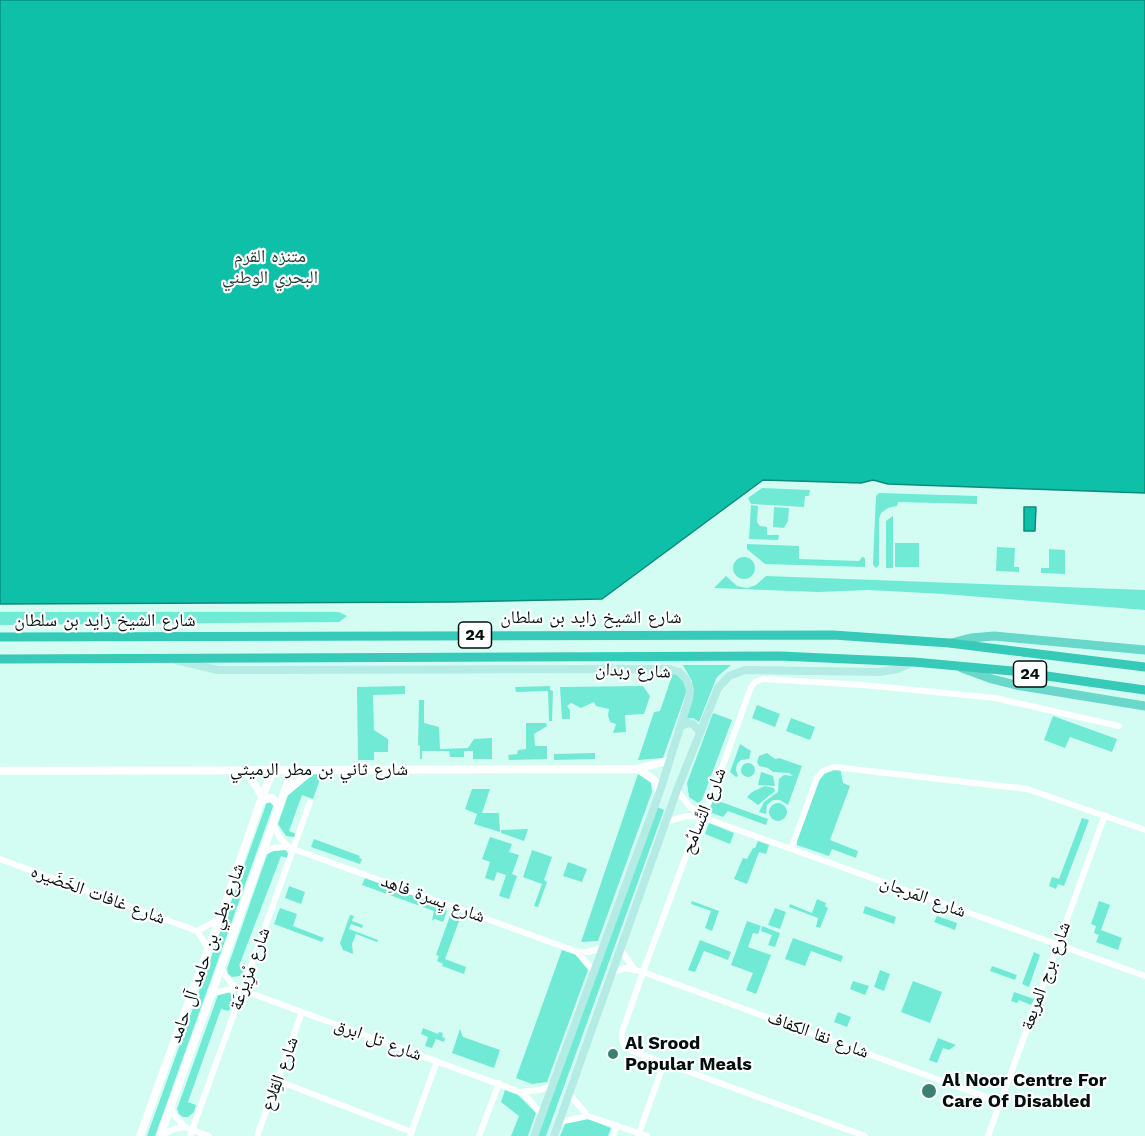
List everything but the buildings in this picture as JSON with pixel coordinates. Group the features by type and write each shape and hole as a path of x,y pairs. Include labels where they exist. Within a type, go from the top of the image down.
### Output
{"highway":[{"name":"شارع الشيخ زايد بن سلطان","path":"0,637 833,634 949,643 1145,667"},
{"name":"شارع الشيخ زايد بن سلطان","path":"0,659 780,656 915,662 1145,690"}],"main road":[{"path":"949,643 994,636 1145,650"},
{"name":"شارع ربدان","path":"167,657 218,670 669,669 683,675 690,689 689,699 660,791 534,1136"},
{"path":"554,1136 677,790 718,688 729,676 753,669 879,672 898,669 915,662"},
{"path":"957,666 1016,685 1145,706"},
{"path":"681,726 693,724 700,732"}],"street":[{"name":"شارع التَّسامُح","path":"865,1136 628,1049 622,1040 622,1032 643,972 702,816 712,796 751,687 760,680 864,685 995,698 1119,726"},
{"name":"شارع ثاني بن مطر الرميثي","path":"0,771 638,770 670,760"},
{"path":"791,849 816,778 823,771 834,767 1027,789 1145,830"},
{"path":"246,770 262,798 276,800 279,806"},
{"name":"شارع بطي بن حامد آل حامد","path":"140,1136 273,770"},
{"path":"638,770 649,776 660,791"},
{"name":"شارع بطي بن حامد آل حامد","path":"160,1136 292,771"},
{"path":"285,793 311,771"},
{"name":"شارع المَرجان","path":"677,790 690,807 702,816 1145,976"},
{"name":"شارع مْزِيرْعَة","path":"189,1131 239,989 310,802"},
{"name":"شارع برج المربعة","path":"988,1136 1105,815"},
{"name":"شارع المَرجان","path":"666,822 687,816 702,816"},
{"path":"273,825 281,839 291,848"},
{"path":"264,852 273,848 291,848"},
{"name":"شارع يِسرة فاهِد","path":"291,848 578,952 602,948"},
{"name":"شارع غافات الخَضَيره","path":"0,859 196,931"},
{"path":"209,949 196,931 220,919"},
{"path":"621,950 635,969"},
{"name":"شارع يِسرة فاهِد","path":"578,952 594,971"},
{"path":"220,968 239,989"},
{"name":"شارع نقا الكفاف","path":"613,971 635,969 1000,1102"},
{"path":"210,994 239,989"},
{"name":"شارع تل ابرق","path":"239,989 499,1083 520,1092 530,1100 542,1116"},
{"name":"شارع القِلاع","path":"257,1136 302,1012"},
{"path":"278,1082 411,1134 436,1061"},
{"path":"639,1133 664,1063"},
{"path":"480,1136 499,1083"},
{"path":"520,1092 552,1086"},
{"path":"569,1094 588,1116"},
{"path":"171,1108 189,1131"},
{"path":"559,1122 588,1116 647,1136"},
{"path":"613,1136 617,1125"},
{"path":"160,1136 174,1129 209,1136"}],"shaded area":[{"name":"متنزه القرم البحري الوطني","path":"0,0 1145,0 1145,493 888,484 873,480 861,483 763,480 602,599 0,604"},
{"path":"762,488 810,490 809,496 805,496 804,507 751,504 748,498"},
{"path":"879,493 977,496 977,504 898,502 897,506 888,508 881,513 879,519 879,565 876,568 873,562 876,496"},
{"path":"751,505 758,506 757,522 760,526 767,527 767,535 779,535 778,540 749,539"},
{"path":"774,507 789,508 788,521 784,528 773,527"},
{"path":"1024,507 1036,507 1035,531 1024,531"},
{"path":"893,516 893,568 886,568 886,521"},
{"path":"895,543 919,543 919,567 895,567"},
{"path":"747,544 799,546 799,559 859,561 862,557 865,558 865,567 765,564 747,549"},
{"path":"997,547 1015,548 1014,567 1019,567 1019,572 996,571"},
{"path":"1049,549 1065,550 1065,574 1041,573 1041,568 1049,568"},
{"path":"744,557 752,560 755,568 752,576 744,579 736,576 733,568 736,560"},
{"path":"726,576 737,586 747,588 756,585 766,576 1145,590 1145,610 868,590 818,592 714,588"},
{"path":"0,612 339,612 347,616 339,622 0,625"},
{"path":"683,665 731,665 717,677 699,722 693,718 684,719 693,691 692,681"},
{"path":"674,670 684,676 687,690 663,758 638,760 654,712 660,711"},
{"path":"405,686 405,694 373,695 374,730 388,739 388,752 374,752 374,760 358,760 357,687"},
{"path":"550,686 550,690 553,691 552,721 549,721 548,691 516,692 515,687"},
{"path":"643,686 650,696 644,714 625,715 626,732 613,733 616,724 610,722 609,709 596,706 594,702 581,708 571,703 567,706 570,710 570,719 562,719 560,687"},
{"path":"419,700 424,700 424,723 439,727 440,749 468,748 474,739 492,738 492,759 473,759 473,751 464,751 464,757 450,757 449,751 422,751 422,759 420,759"},
{"path":"757,705 780,714 775,727 752,718"},
{"path":"713,713 732,720 702,800 698,803 689,797 687,783"},
{"path":"1053,716 1117,739 1112,752 1070,737 1065,748 1044,740"},
{"path":"791,718 815,727 810,740 786,731"},
{"path":"526,723 546,723 547,726 534,734 535,746 547,746 547,759 509,760 508,755 517,754 518,750 526,749"},
{"path":"740,744 751,751 749,759 741,760 737,764 738,776 736,777 730,772"},
{"path":"595,753 595,759 554,760 554,754"},
{"path":"767,753 775,759 779,758 802,766 788,805 780,800 773,800 767,805 766,814 759,812 764,802 778,792 779,779 784,775 793,776 789,773 773,772 759,766 757,762 759,756"},
{"path":"745,763 751,763 755,770 751,777 745,777 741,773 741,767"},
{"path":"840,767 843,783 850,786 830,840 858,851 856,858 832,849 829,856 797,845 797,836 820,774"},
{"path":"639,771 651,782 652,792 598,941 581,942"},
{"path":"761,772 773,776 775,786 758,785"},
{"path":"322,774 313,799 302,795 289,831 296,834 294,837 286,836 278,824 292,784 304,775"},
{"path":"765,786 774,788 775,791 758,805 747,797 752,792"},
{"path":"472,789 490,789 482,813 499,813 500,832 474,824 477,814 465,809"},
{"path":"268,799 275,801 155,1136 147,1136"},
{"path":"713,799 768,819 766,825 728,811 723,817 712,813 710,807"},
{"path":"778,803 784,806 787,812 784,818 778,821 772,818 769,812 772,806"},
{"path":"657,807 664,810 546,1136 538,1136"},
{"path":"1082,818 1089,820 1064,886 1058,884 1056,889 1049,886 1052,877 1059,879"},
{"path":"709,823 734,833 730,844 705,834"},
{"path":"528,829 524,841 501,833 501,830"},
{"path":"490,837 512,844 509,852 519,855 512,874 517,876 509,899 499,896 506,875 497,872 494,881 485,878 490,862 482,859"},
{"path":"314,839 360,856 359,858 362,859 360,864 311,847"},
{"path":"758,841 769,845 766,854 759,852 747,884 734,879 743,858 747,859"},
{"path":"285,848 287,858 281,856 239,966 245,968 240,976 232,977 228,974 227,969 267,855"},
{"path":"532,850 552,857 544,880 547,882 538,907 534,906 542,884 523,877"},
{"path":"568,862 587,869 582,882 563,876"},
{"path":"365,878 434,903 433,906 447,911 443,922 432,920 434,911 362,885"},
{"path":"289,886 305,892 301,904 285,898"},
{"path":"817,899 826,903 825,906 828,908 820,928 816,927 818,918 789,907 790,904 812,913"},
{"path":"692,901 719,911 712,931 705,928 711,911 691,904"},
{"path":"1099,901 1110,905 1101,930 1122,938 1118,950 1096,942 1099,935 1094,933 1096,926 1091,924"},
{"path":"865,906 896,917 894,924 863,913"},
{"path":"280,908 297,914 293,926 324,938 322,942 274,924"},
{"path":"775,908 786,912 780,929 768,925"},
{"path":"451,913 461,916 445,959 466,967 464,974 442,966 443,964 437,961 439,956 436,955"},
{"path":"350,915 354,916 352,921 363,925 362,928 351,924 349,929 378,940 377,942 356,934 352,944 353,954 343,950 340,943"},
{"path":"937,916 957,923 955,930 934,922"},
{"path":"747,921 761,926 758,934 753,933 748,947 771,955 756,994 746,990 753,973 731,965"},
{"path":"762,926 780,933 775,947 768,945 772,935 761,931"},
{"path":"793,938 843,956 841,962 811,951 805,966 785,959"},
{"path":"700,940 731,952 728,960 704,951 695,972 688,970"},
{"path":"562,950 576,955 588,970 547,1082 532,1084 516,1078"},
{"path":"1034,952 1040,955 1029,987 1022,984"},
{"path":"992,966 1017,975 1015,980 990,971"},
{"path":"880,970 890,974 884,991 874,987"},
{"path":"853,981 869,986 865,995 850,989"},
{"path":"913,981 942,992 930,1023 901,1012"},
{"path":"229,991 233,999 229,1011 221,1009 188,1102 196,1105 194,1112 188,1117 183,1117 177,1109 218,995"},
{"path":"1014,992 1034,999 1031,1005 1019,1000 1017,1003 1011,1001"},
{"path":"838,1012 851,1017 847,1027 834,1022"},
{"path":"423,1028 438,1034 443,1033 444,1042 436,1039 432,1048 425,1046 428,1037 421,1034"},
{"path":"460,1029 463,1037 500,1050 494,1068 452,1053"},
{"path":"938,1038 956,1045 949,1050 943,1048 937,1063 929,1060"},
{"path":"505,1090 518,1095 536,1113 528,1136 511,1136 519,1116 501,1102"},
{"path":"585,1118 611,1128 608,1136 560,1136 566,1122"}],"place":[{"name":"Al Srood Popular Meals","path":"613,1054"},
{"name":"Al Noor Centre For Care Of Disabled","path":"929,1091"}]}
